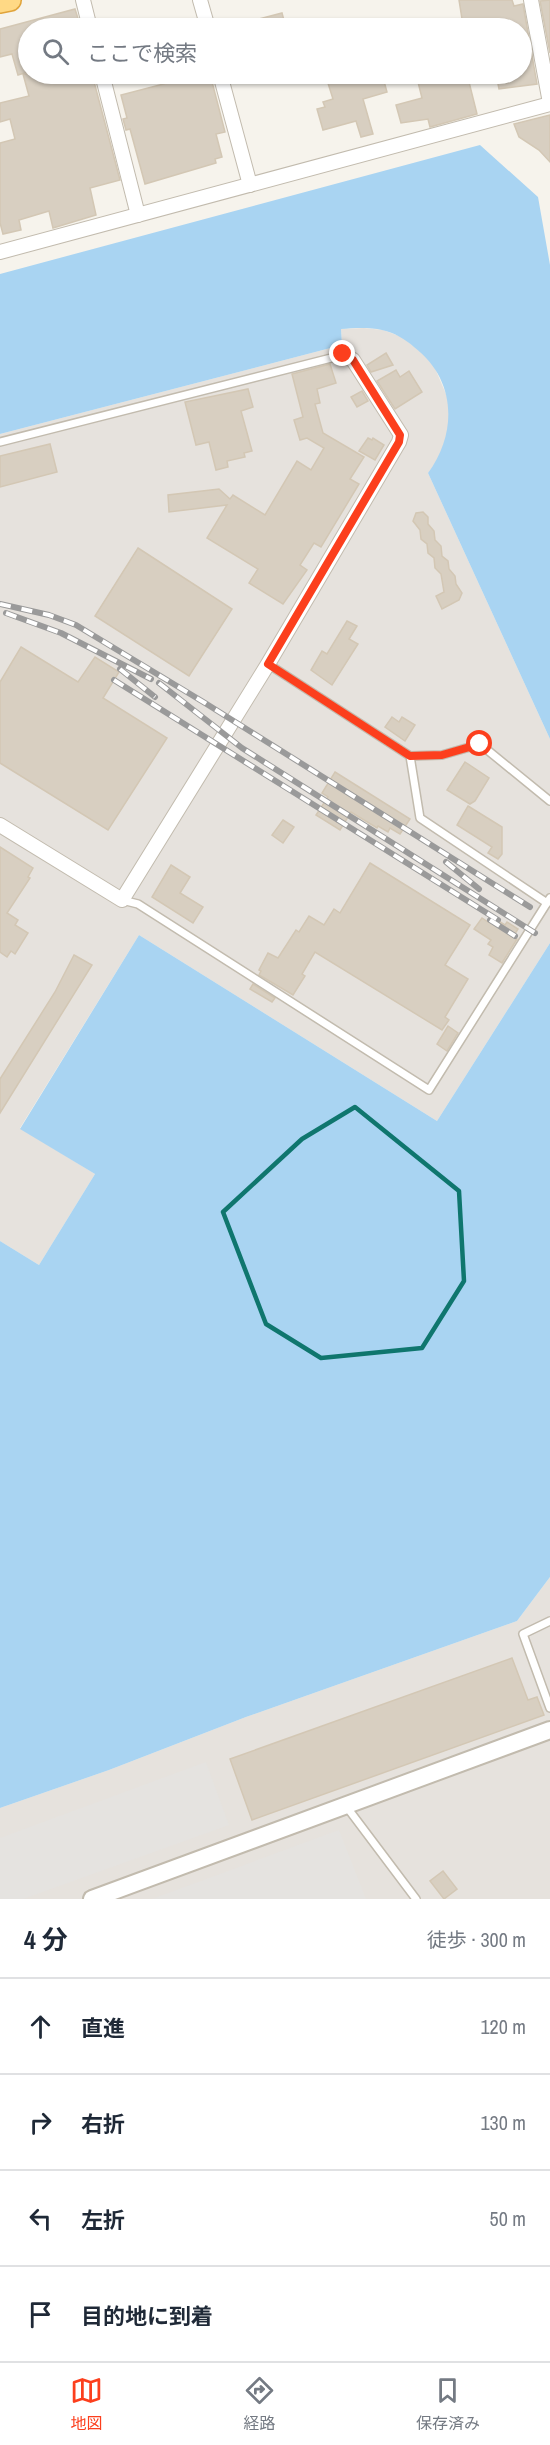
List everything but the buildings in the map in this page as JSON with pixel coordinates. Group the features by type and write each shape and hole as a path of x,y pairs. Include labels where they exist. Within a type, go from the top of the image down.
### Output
{"highway":[{"path":"0,3 10,0"}],"street":[{"path":"83,0 88,18"},
{"path":"200,0 205,18"},
{"path":"0,252 550,103 531,0"},
{"path":"105,84 138,215"},
{"path":"223,84 250,185"},
{"path":"0,825 122,900 268,664 399,442 400,435 359,369 353,360 343,354"},
{"path":"92,1899 550,1730"}],"lane":[{"path":"0,442 343,354"},
{"path":"268,664 410,756 442,755 480,744 550,801"},
{"path":"122,900 138,904 429,1090 548,901 420,819 410,756"},
{"path":"550,1621 524,1634 550,1708"},
{"path":"346,1806 416,1899"}],"highlighted area":[{"path":"355,1107 459,1191 464,1281 422,1348 321,1358 266,1324 223,1212 302,1139"}],"shaded area":[{"path":"341,329 383,330 402,337 421,352 434,366 449,401 446,440 437,461 428,473 550,739 550,943 437,1121 139,935 20,1128 95,1174 39,1265 0,1241 0,434 342,345"},
{"path":"550,1577 550,1899 0,1899 0,1808 109,1770 246,1717 517,1621"},
{"path":"206,1762 229,1825 23,1899 0,1899 0,1838"},
{"path":"339,1830 366,1899 152,1899"}],"water":[{"path":"480,145 538,197 550,265 550,739 428,473 438,457 448,424 445,390 428,360 400,337 377,329 341,329 342,345 0,434 0,274"},
{"path":"139,935 437,1121 550,943 550,1577 517,1621 246,1717 109,1770 0,1808 0,1241 39,1265 95,1174 20,1129"}],"railway":[{"path":"0,604 49,615 76,625 205,703 530,907"},
{"path":"6,613 61,633 151,679"},
{"path":"120,669 155,697"},
{"path":"114,680 498,920"},
{"path":"159,683 242,748 535,933"},
{"path":"446,862 479,889"},
{"path":"490,920 515,936"}],"route":[{"path":"343,354 353,360 400,435 399,442 268,664 410,756 442,755 480,744"}]}
